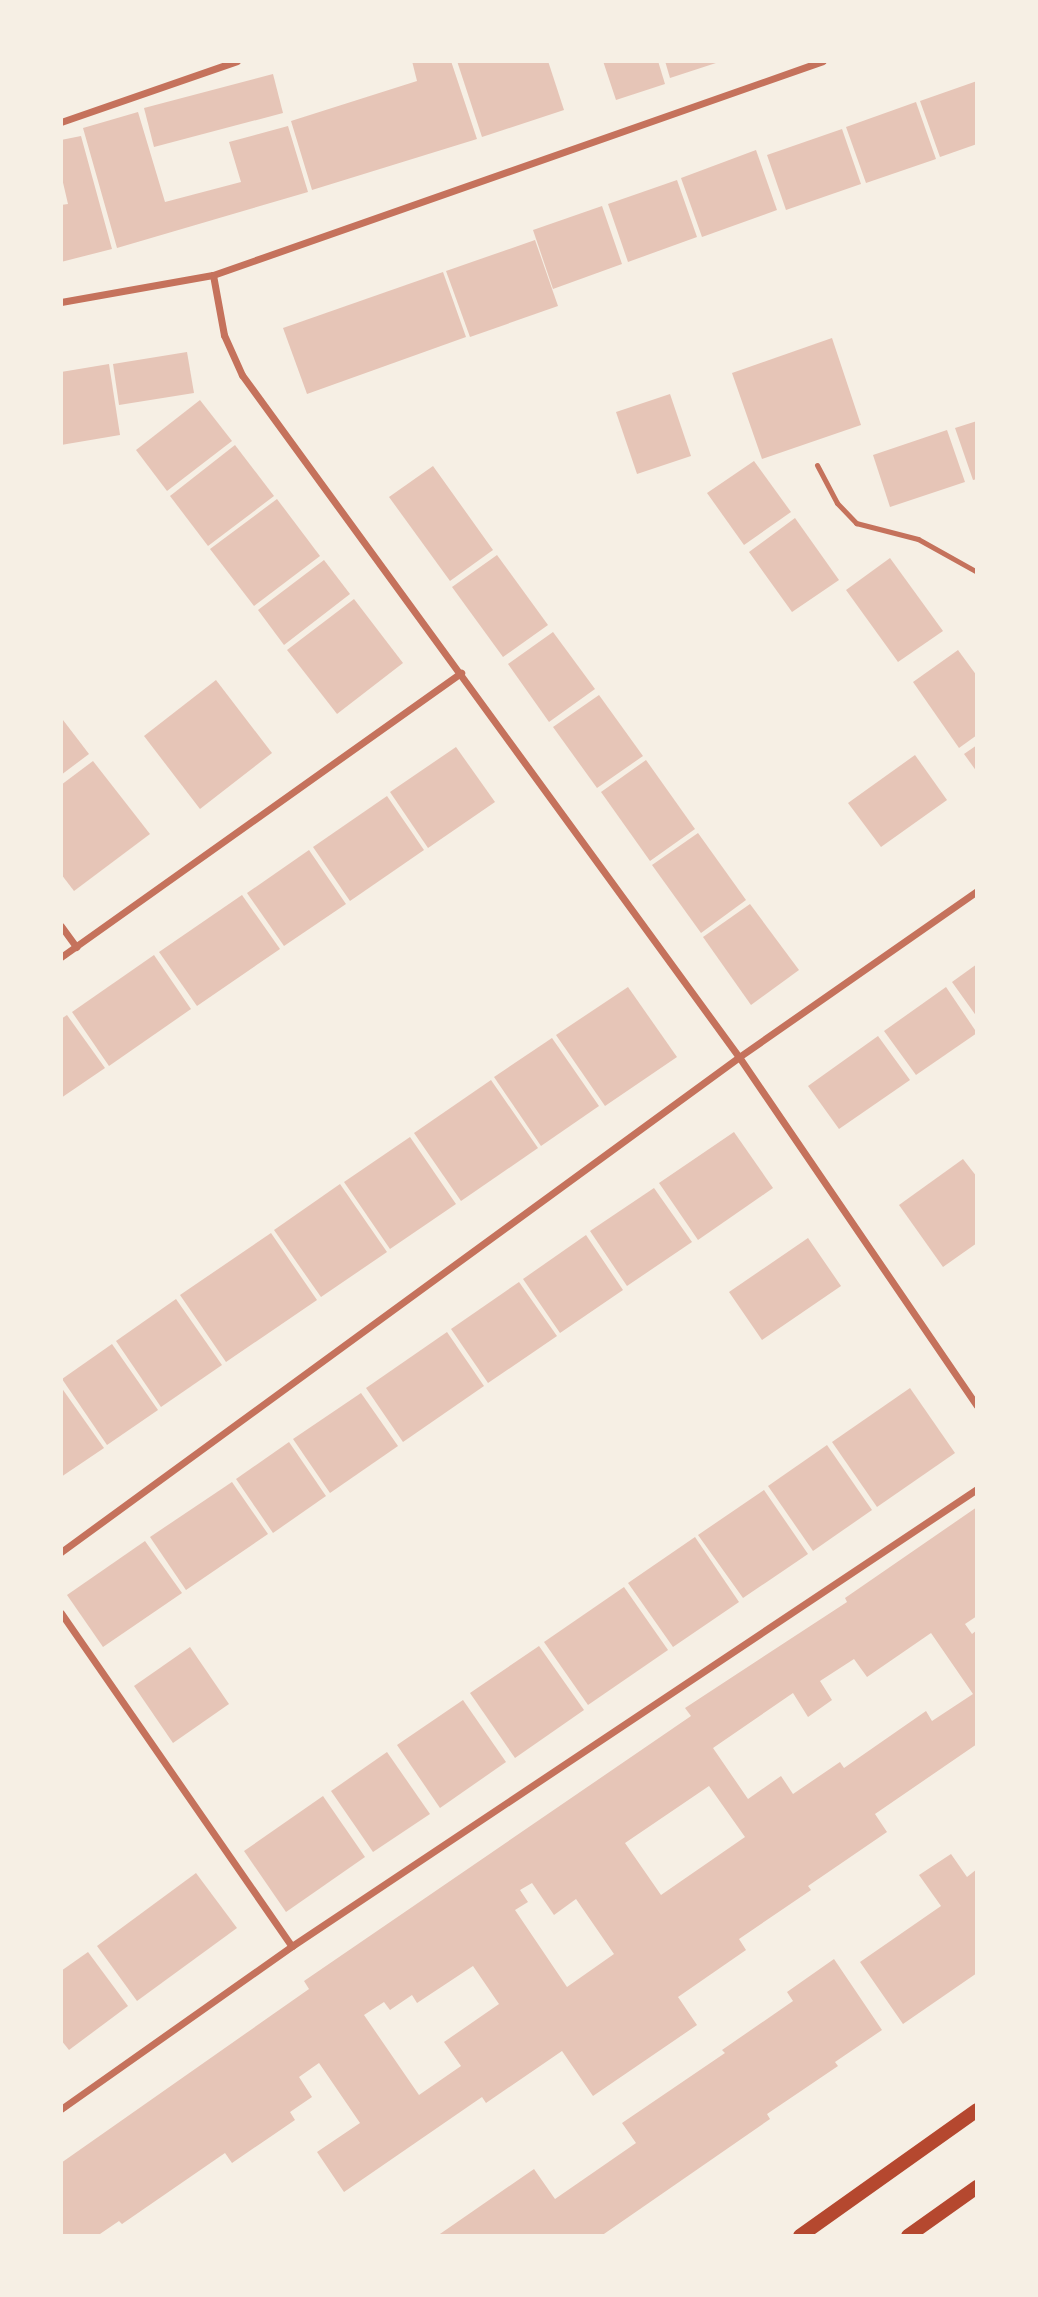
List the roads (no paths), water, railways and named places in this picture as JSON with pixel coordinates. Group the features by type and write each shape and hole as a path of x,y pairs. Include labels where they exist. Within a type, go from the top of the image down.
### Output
{"main road":[{"path":"800,2236 977,2110"},
{"path":"908,2236 977,2187"}],"street":[{"path":"61,122 237,61"},
{"path":"61,302 213,275 822,61"},
{"path":"213,275 223,335 242,375 739,1057 977,1406"},
{"path":"61,957 461,673"},
{"path":"61,1552 739,1057 977,891"},
{"path":"61,926 76,947"},
{"path":"61,2109 292,1946 977,1489"},
{"path":"61,1613 292,1946"}],"lane":[{"path":"817,466 838,503 856,523 918,539 977,572"}]}
